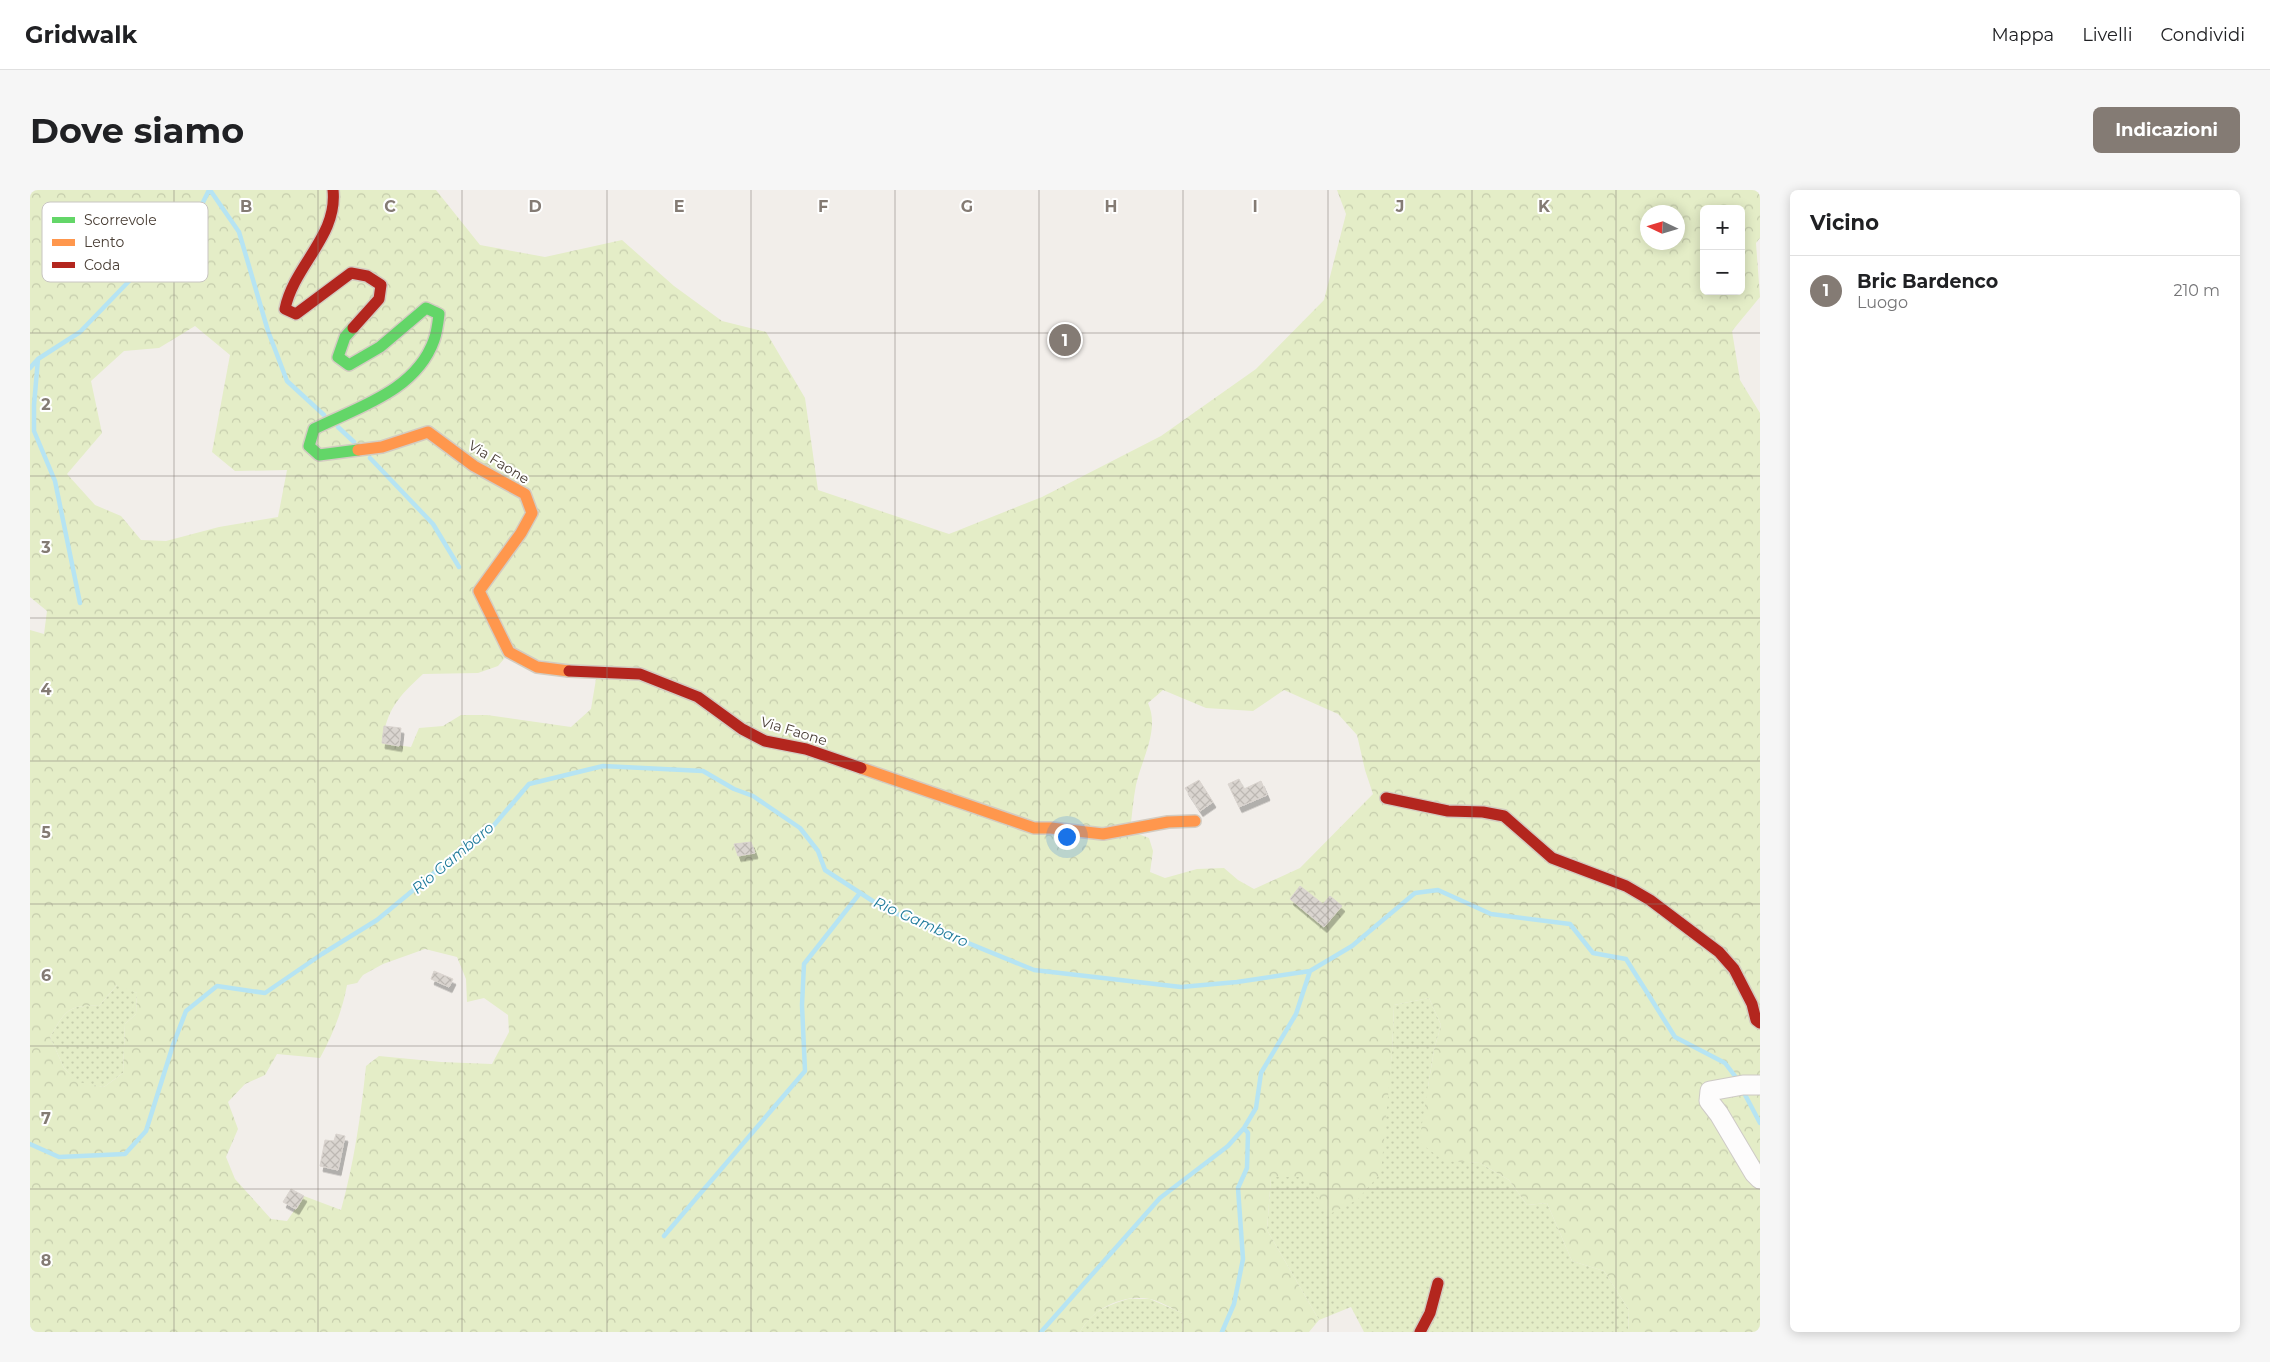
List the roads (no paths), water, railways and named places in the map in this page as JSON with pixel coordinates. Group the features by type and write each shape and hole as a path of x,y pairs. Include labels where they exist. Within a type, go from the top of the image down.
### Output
{"street":[{"name":"Via Faone","path":"333,190 335,199 332,218 301,267 286,296 285,309 296,314 316,301 351,273 366,276 381,285 379,299 346,337 340,350 338,356 349,364 364,358 394,337 426,308 439,314 438,331 434,346 420,366 400,387 314,430 309,446 320,455 382,447 428,432 474,466 525,494 532,513 527,525 490,571 479,591 509,652 537,667 575,672 640,674 698,697 742,730 765,741 806,749 1034,828 1050,826 1064,830 1105,834 1130,831 1163,823 1195,821"},
{"path":"1386,798 1448,811 1483,812 1504,816 1552,858 1626,886 1650,900 1719,952 1734,968 1752,1004 1756,1020 1760,1023"},
{"path":"1747,1085 1710,1090 1709,1101 1720,1114 1754,1173 1760,1179"},
{"path":"1420,1332 1430,1313 1438,1283"}],"waterway":[{"path":"203,202 209,190"},
{"path":"210,190 239,232 268,331 287,381 324,415"},
{"path":"30,368 38,359 80,332 128,282"},
{"path":"38,359 34,431 55,481 80,603"},
{"path":"338,427 354,442"},
{"path":"370,458 433,524 459,567"},
{"name":"Rio Gambaro","path":"30,1144 59,1157 125,1154 146,1131 173,1045 186,1011 217,986 265,993 322,954 377,920 451,859 489,831 529,784 603,766 703,771 734,789 753,796 800,828 818,851 825,870 885,909 1034,970 1181,987 1237,982 1310,971 1352,946 1415,893 1438,890 1491,914 1570,924 1593,953 1626,959 1675,1037 1725,1063 1738,1080"},
{"path":"664,1236 805,1071 802,1005 804,964 860,893"},
{"path":"1041,1332 1160,1198 1228,1146 1244,1128 1256,1108 1261,1073 1296,1014 1310,971"},
{"name":"Rio Gambaro","path":"1742,1089 1760,1123"},
{"path":"1222,1332 1234,1304 1243,1259 1238,1188 1247,1168 1248,1133 1244,1128"}],"place":[{"name":"Bric Bardenco","path":"1065,340"}]}
